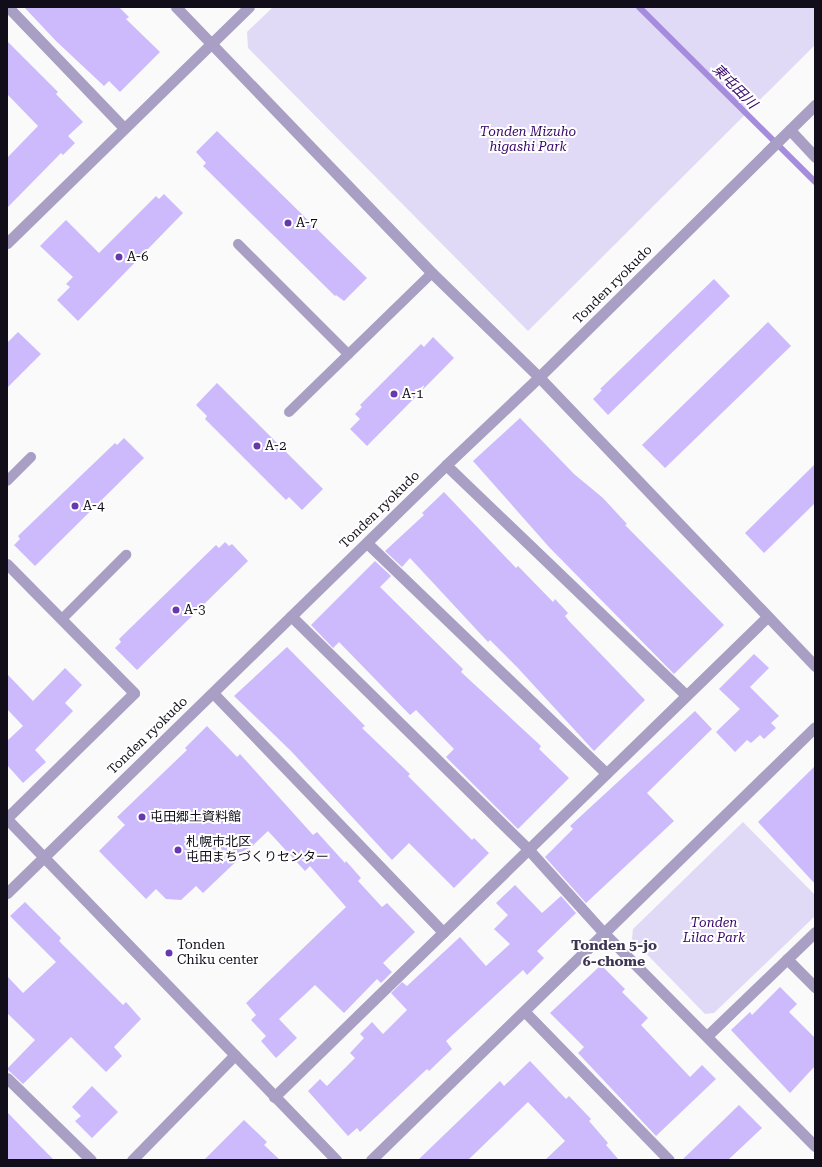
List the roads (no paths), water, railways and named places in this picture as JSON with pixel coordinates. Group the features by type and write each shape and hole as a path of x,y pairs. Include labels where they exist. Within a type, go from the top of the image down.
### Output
{"street":[{"path":"8,7 124,128"},
{"path":"176,7 432,273 540,377 766,618 815,666"},
{"path":"7,243 249,7"},
{"path":"815,105 786,134 815,157"},
{"name":"Tonden ryokudo","path":"7,893 446,465 540,377 786,134"},
{"path":"446,465 686,695"},
{"path":"367,543 606,773"},
{"path":"7,564 134,693 7,819 336,1160"},
{"path":"291,616 528,849 604,933 708,1035 815,1146"},
{"path":"274,1097 766,618"},
{"path":"213,693 443,932"},
{"path":"371,1160 525,1012 815,727"},
{"path":"708,1035 815,932"},
{"path":"787,959 815,987"},
{"path":"525,1012 669,1160"},
{"path":"132,1160 236,1056"},
{"path":"9,1083 91,1160"}],"lane":[{"path":"238,244 348,354"},
{"path":"290,412 432,273"},
{"path":"7,480 31,457"},
{"path":"62,619 126,556"}],"waterway":[{"name":"東屯田川","path":"639,7 815,182"}],"place":[{"name":"A-7","path":"288,223"},
{"name":"A-6","path":"119,257"},
{"name":"A-1","path":"394,394"},
{"name":"A-2","path":"257,446"},
{"name":"A-4","path":"75,506"},
{"name":"A-3","path":"176,610"},
{"name":"屯田郷土資料館","path":"142,817"},
{"name":"札幌市北区 屯田まちづくりセンター","path":"178,850"},
{"name":"Tonden Chiku center","path":"169,953"}],"district":[{"name":"Tonden 5-jo 6-chome","path":"614,954"}],"park label":[{"name":"Tonden Mizuho higashi Park","path":"528,140"},
{"name":"Tonden Lilac Park","path":"714,932"}]}
